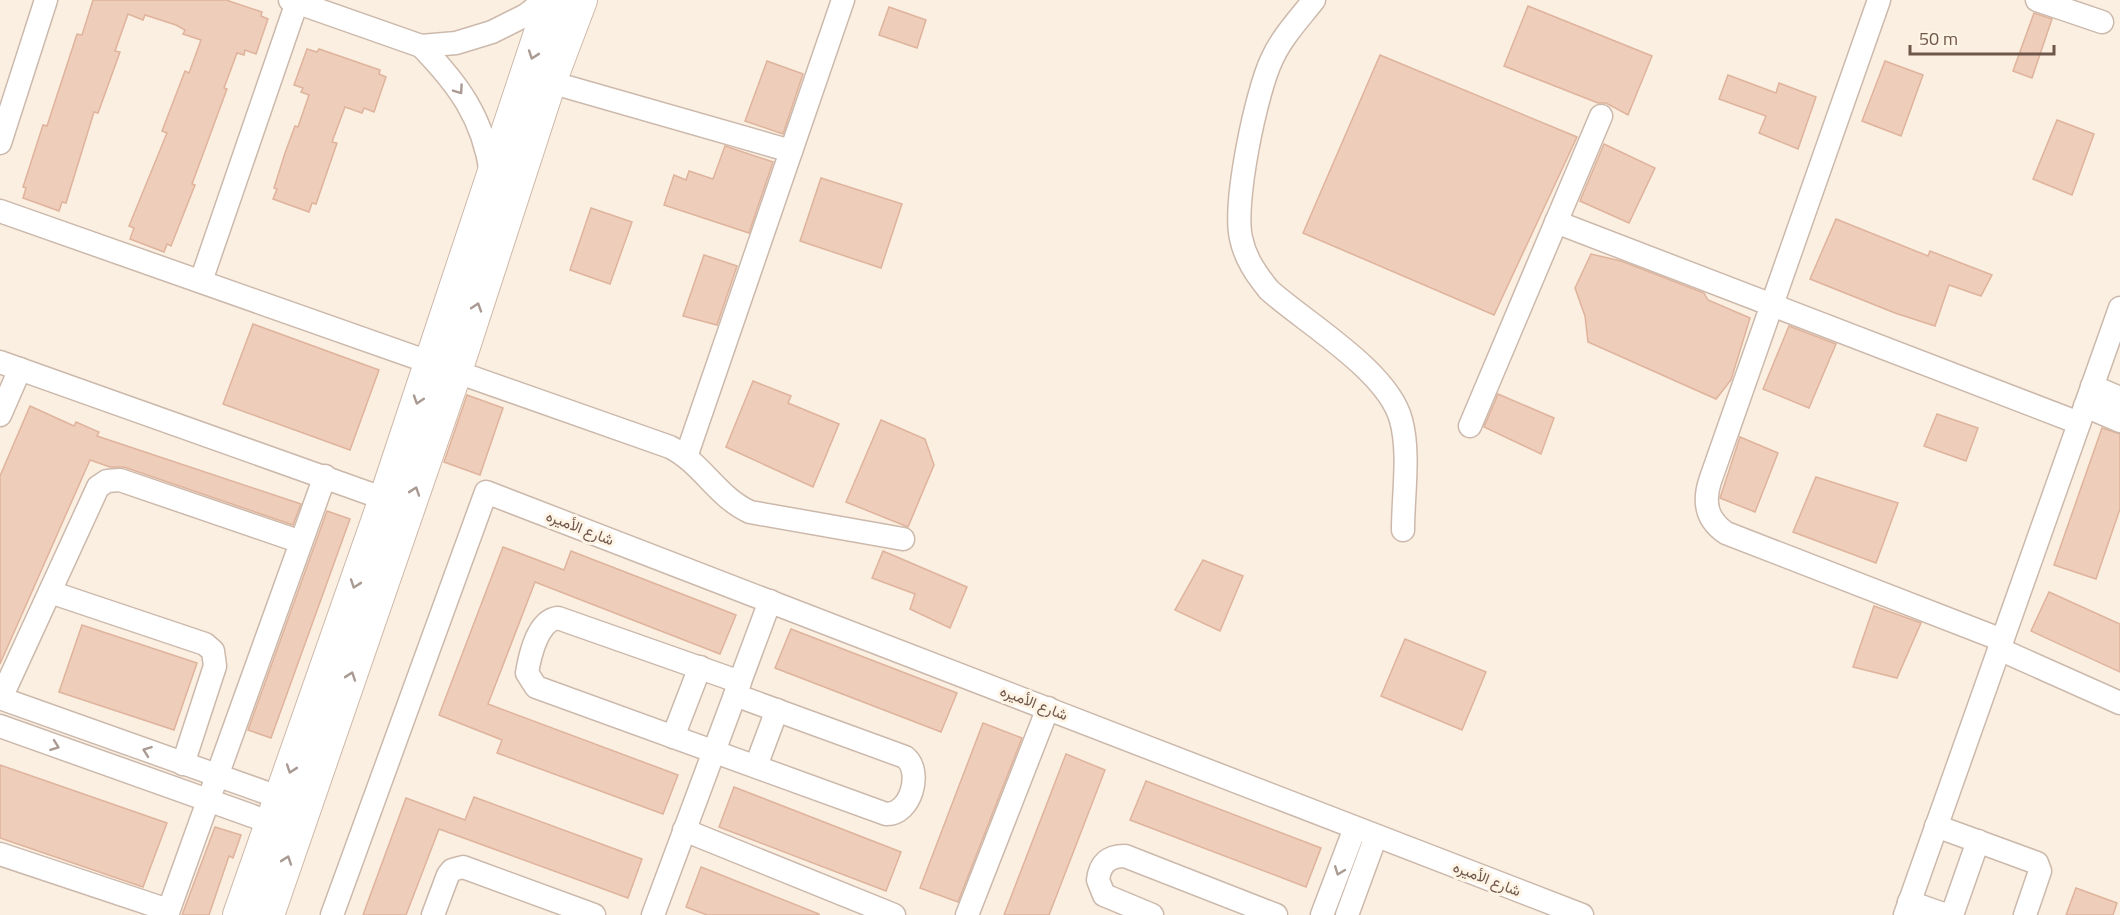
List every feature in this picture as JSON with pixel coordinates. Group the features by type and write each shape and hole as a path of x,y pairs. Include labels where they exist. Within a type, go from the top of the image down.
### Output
{"street":[{"path":"0,143 46,0"},
{"path":"201,281 293,1 421,46 456,43 492,32 526,15 545,0"},
{"path":"239,915 385,499 444,366 492,177 551,0"},
{"path":"268,915 444,366 581,0"},
{"path":"686,457 843,0"},
{"path":"1314,0 1282,41 1264,78 1239,198 1241,238 1256,274 1269,290 1378,379 1396,405 1404,436 1402,530"},
{"path":"1879,0 1706,493 1709,516 1726,533 2001,644 2120,703"},
{"path":"2037,0 2102,22"},
{"path":"421,46 447,73 473,110 487,146 492,177"},
{"path":"550,82 791,151"},
{"path":"1470,426 1601,116"},
{"path":"0,211 670,447 686,457 720,494 750,512 903,539"},
{"path":"1556,222 1772,305 2086,405 2120,422"},
{"path":"1947,915 1907,909 2120,308"},
{"path":"0,415 10,366 326,476 385,499"},
{"path":"2086,405 2120,398"},
{"path":"0,854 167,913 326,476"},
{"path":"277,811 217,776 1,698 98,487 107,481 120,480 302,542"},
{"name":"شارع الأميره","path":"332,915 486,492 1582,915"},
{"path":"50,592 205,644 213,651 215,666 183,764"},
{"path":"653,915 770,601"},
{"path":"552,618 564,619 700,667 737,688 777,710 906,757 913,765 916,775 905,805 897,813 886,814 531,683 527,673 540,631 543,625 552,618"},
{"path":"673,737 700,667"},
{"path":"967,915 1048,708"},
{"path":"756,766 777,710"},
{"path":"0,726 208,800 277,811"},
{"path":"1936,826 2037,863 2040,871 2025,915"},
{"path":"1322,915 1355,828"},
{"path":"684,830 894,915"},
{"path":"1347,915 1376,836"},
{"path":"1952,915 1978,841"},
{"path":"1152,915 1104,895 1098,880 1102,864 1108,859 1125,856 1276,915"},
{"path":"432,915 448,875 452,870 463,867 594,915"}],"building":[{"path":"93,0 226,0 262,12 261,16 268,19 256,54 245,50 244,55 237,53 224,88 227,89 192,184 195,185 171,246 167,244 164,252 130,239 134,228 129,226 167,133 162,131 185,71 189,73 201,40 183,34 185,30 176,25 145,15 143,20 128,14 115,51 120,52 98,113 94,112 66,203 62,202 59,211 23,198 26,188 23,187 43,125 47,126 77,34 82,35"},
{"path":"1528,6 1652,56 1628,115 1606,103 1598,103 1504,66"},
{"path":"889,7 926,20 917,48 879,35"},
{"path":"2034,13 2052,19 2032,78 2013,71"},
{"path":"307,49 317,52 319,49 380,70 379,74 386,77 374,112 364,108 362,113 345,107 332,142 337,143 316,204 312,203 309,212 273,199 277,189 274,188 285,153 295,126 298,127 309,95 301,92 303,88 294,85"},
{"path":"1380,55 1577,137 1494,315 1303,233"},
{"path":"767,61 803,74 783,134 745,121"},
{"path":"1885,61 1923,75 1901,136 1862,121"},
{"path":"1728,75 1776,93 1779,83 1816,97 1798,149 1759,133 1766,116 1719,99"},
{"path":"2057,120 2094,134 2072,195 2033,179"},
{"path":"1604,144 1655,168 1629,223 1580,201"},
{"path":"725,146 773,162 749,233 664,205 674,175 686,180 689,171 713,179"},
{"path":"821,178 902,204 881,268 800,241"},
{"path":"591,208 632,222 610,284 570,270"},
{"path":"1836,219 1928,256 1930,251 1992,275 1981,296 1949,285 1935,326 1895,313 1810,279"},
{"path":"1591,254 1621,261 1704,293 1708,300 1750,318 1731,380 1716,399 1588,342 1585,316 1575,288"},
{"path":"704,255 737,266 717,325 683,316"},
{"path":"253,324 379,370 350,450 223,404"},
{"path":"1789,326 1836,344 1809,408 1763,389"},
{"path":"753,381 791,396 788,403 839,424 813,487 726,447"},
{"path":"1498,394 1554,418 1541,454 1484,427"},
{"path":"467,395 503,408 480,475 444,462"},
{"path":"30,406 74,426 76,422 99,432 97,436 301,504 293,525 124,467 110,467 90,460 0,664 0,476"},
{"path":"1937,414 1978,428 1966,461 1924,446"},
{"path":"881,420 925,439 934,465 908,527 846,502"},
{"path":"2102,428 2120,434 2120,509 2096,579 2054,565"},
{"path":"1740,437 1778,453 1755,512 1720,498"},
{"path":"1816,477 1898,503 1876,563 1793,532"},
{"path":"327,511 350,519 271,738 248,730"},
{"path":"503,547 564,570 571,551 736,615 720,654 535,582 488,704 678,775 663,814 497,753 502,740 439,715"},
{"path":"883,551 967,587 950,628 910,609 915,594 872,578"},
{"path":"1203,560 1243,576 1220,631 1175,610"},
{"path":"2049,592 2120,624 2120,672 2031,631"},
{"path":"1874,606 1921,623 1897,678 1853,667"},
{"path":"82,625 197,663 174,730 59,692"},
{"path":"791,629 957,693 941,732 775,668"},
{"path":"1405,639 1486,672 1462,730 1381,696"},
{"path":"983,723 1022,738 958,902 920,888"},
{"path":"1066,754 1105,770 1049,915 1004,915"},
{"path":"0,765 167,823 143,887 0,838"},
{"path":"1146,781 1321,848 1306,887 1130,820"},
{"path":"734,787 901,852 886,891 719,827"},
{"path":"474,797 642,859 628,898 439,829 406,915 363,915 406,798 465,820"},
{"path":"215,827 241,835 233,858 229,856 209,915 182,915"},
{"path":"701,867 819,915 707,915 686,907"},
{"path":"2076,888 2117,903 2113,915 2066,915"}]}
